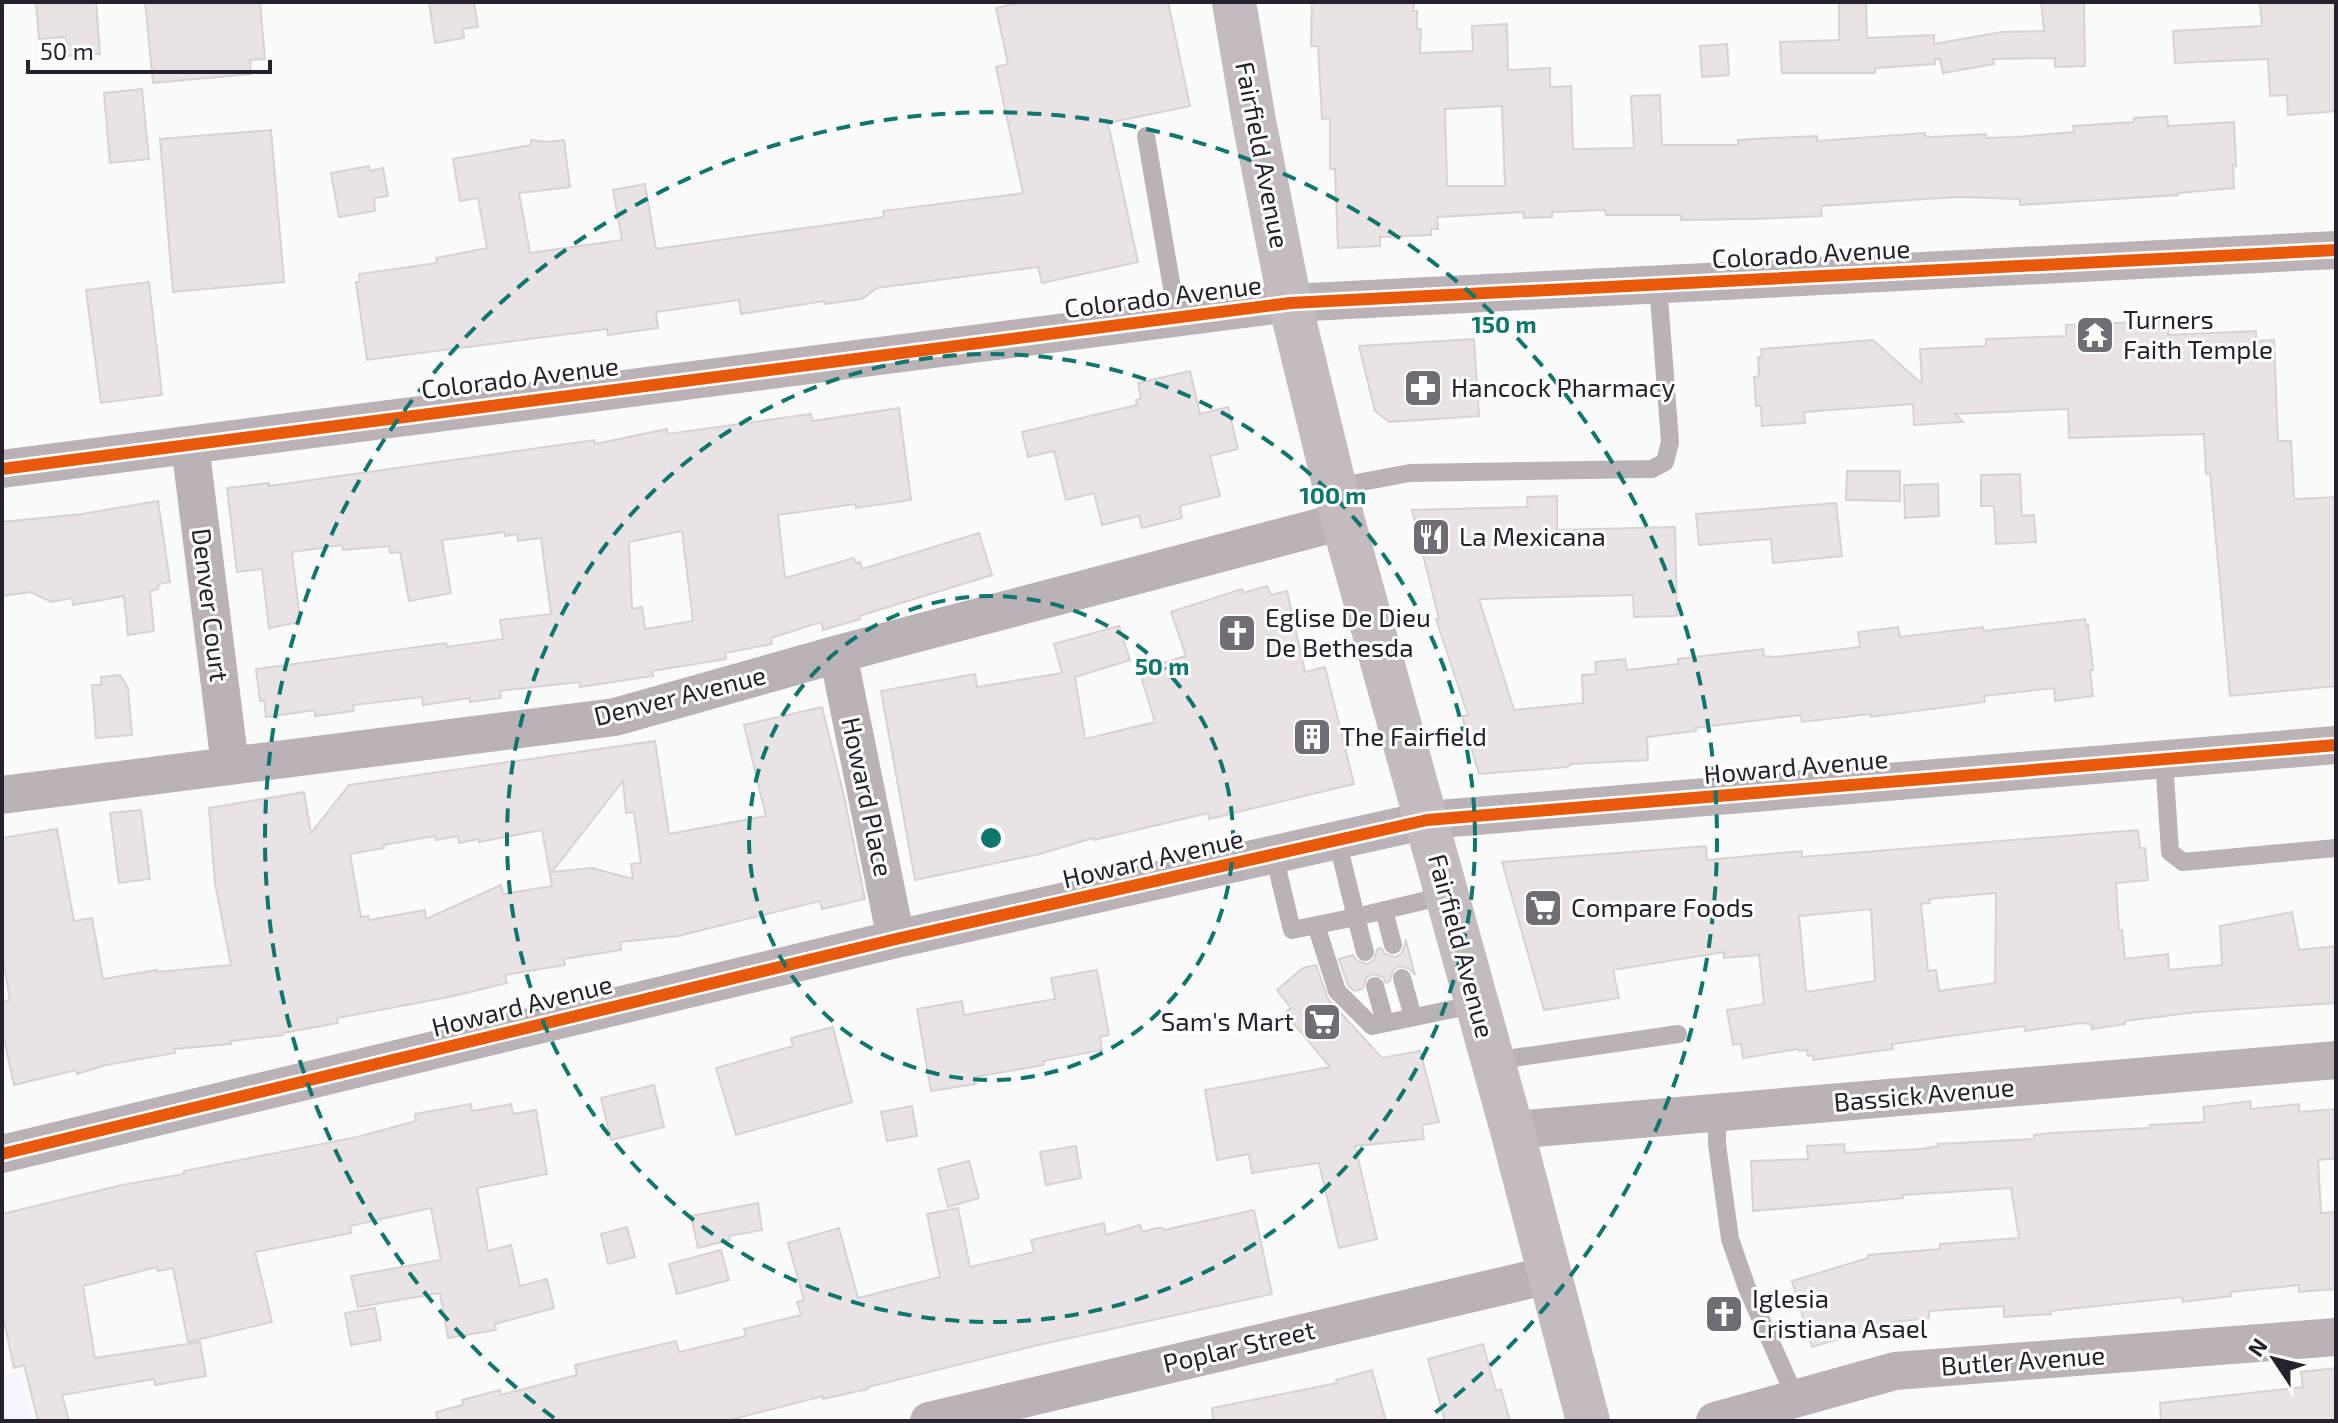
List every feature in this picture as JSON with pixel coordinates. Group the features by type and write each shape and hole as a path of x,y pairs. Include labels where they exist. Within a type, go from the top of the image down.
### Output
{"main road":[{"name":"Fairfield Avenue","path":"1234,2 1290,303 1339,504 1512,1130 1588,1421"}],"street":[{"name":"Colorado Avenue","path":"2,469 1290,303 2336,250"},
{"name":"Denver Court","path":"190,445 230,765"},
{"name":"Denver Avenue","path":"2,795 615,717 838,654 1339,504"},
{"name":"Howard Place","path":"838,654 896,939"},
{"name":"Howard Avenue","path":"2,1154 896,939 1427,820 2336,745"},
{"name":"Bassick Avenue","path":"1512,1130 2336,1060"},
{"name":"Poplar Street","path":"929,1421 1549,1275"},
{"name":"Butler Avenue","path":"1715,1421 1895,1371 2336,1337"}],"lane":[{"path":"1146,136 1177,317"},
{"path":"1339,504 1410,473 1652,469 1665,462 1670,442 1658,284"},
{"path":"2164,759 2170,852 2183,862 2336,848"},
{"path":"1337,840 1365,952"},
{"path":"1274,855 1292,930 1448,895"},
{"path":"1384,910 1393,945"},
{"path":"1316,925 1337,991 1372,1026 1477,1004"},
{"path":"1402,978 1413,1017"},
{"path":"1375,986 1385,1022"},
{"path":"1493,1061 1678,1034"},
{"path":"1717,1113 1717,1144 1730,1239 1747,1288 1796,1399"}],"shaded area":[{"path":"20,1372 32,1421 2,1421 2,1375"}],"building":[{"path":"36,2 96,2 100,54 68,56 66,37 39,39"},
{"path":"145,2 260,2 265,59 250,60 251,74 153,83"},
{"path":"429,2 474,2 478,27 463,29 464,38 435,43"},
{"path":"1022,2 1168,2 1190,106 1108,123 1138,262 1042,283 1038,267 877,288 862,299 825,304 824,301 741,314 739,300 656,312 658,328 608,335 607,329 367,360 356,282 360,282 359,274 437,263 436,258 487,248 478,198 460,201 453,159 531,145 531,140 564,140 570,187 519,193 530,253 622,240 613,190 645,184 656,249 884,217 883,211 1023,193 996,67 1008,64 996,8"},
{"path":"1312,2 1414,2 1417,29 1421,29 1420,53 1473,51 1472,26 1507,24 1508,70 1550,68 1550,87 1571,86 1573,149 1634,148 1631,96 1660,95 1662,145 1738,145 1738,140 1817,136 1817,141 1925,133 1925,136 1933,137 1986,134 1986,138 2016,137 2074,132 2073,126 2134,122 2134,118 2167,116 2168,126 2234,122 2234,188 2178,195 2020,205 2020,199 1957,197 1821,206 1822,216 1753,219 1681,220 1681,215 1606,215 1605,210 1552,212 1552,217 1524,218 1523,212 1437,217 1438,229 1431,229 1431,235 1380,237 1380,246 1338,248 1335,169 1330,169 1330,118 1322,119 1318,46 1311,46","holes":["1502,106 1505,186 1447,186 1445,109"]},
{"path":"2041,2 2084,2 2085,66 2055,67 2055,58 1993,59 1994,64 1943,73 1940,59 1935,59 1935,64 1875,68 1875,73 1782,73 1780,42 1839,40 1839,3 1866,3 1867,38 1934,35 1934,44 2002,32 2044,31"},
{"path":"2260,2 2336,2 2336,111 2288,115 2287,95 2270,96 2268,59 2175,63 2173,31 2262,26"},
{"path":"1727,44 1729,75 1702,77 1700,46"},
{"path":"142,89 149,159 110,163 104,93"},
{"path":"271,130 284,282 173,292 160,139"},
{"path":"369,166 370,171 383,168 388,196 374,198 375,211 339,217 331,173"},
{"path":"149,282 162,395 101,403 86,290"},
{"path":"2168,321 2168,335 2256,331 2256,341 2274,340 2278,441 2291,441 2294,499 2336,497 2336,686 2230,696 2204,434 2069,438 2068,409 1955,414 1963,422 1914,425 1913,404 1804,412 1805,423 1762,426 1761,406 1756,406 1754,377 1759,376 1758,357 1762,357 1761,349 1873,340 1922,384 1920,349 1986,346 1986,339 2066,336 2066,325"},
{"name":"Hancock Pharmacy","path":"1474,339 1479,416 1389,422 1375,411 1359,346"},
{"path":"1190,371 1200,414 1228,407 1238,449 1210,456 1220,496 1180,506 1182,518 1142,528 1139,516 1102,525 1094,493 1066,500 1054,451 1028,457 1022,432 1137,405 1136,400 1141,399 1138,383"},
{"path":"899,408 911,500 778,515 785,578 854,558 856,563 860,562 862,569 979,533 992,575 823,630 821,622 771,638 772,644 725,653 726,659 652,671 653,676 580,687 579,682 500,691 501,698 470,702 470,698 423,705 422,697 353,705 354,711 315,716 315,710 266,717 264,700 260,701 256,669 446,643 447,647 503,639 500,620 551,614 541,538 518,541 517,534 505,536 505,532 442,540 451,593 409,601 400,552 390,553 389,546 343,550 342,545 292,552 300,622 269,628 262,569 237,572 227,488 269,483 269,486 594,440 595,444 667,429 668,434 811,414 812,421","holes":["682,531 693,621 645,629 642,607 632,609 629,542"]},
{"path":"1847,471 1900,471 1900,501 1846,500"},
{"path":"2020,474 2022,516 2034,515 2036,542 1996,544 1994,506 1981,506 1981,475"},
{"path":"1938,484 1939,516 1905,518 1904,485"},
{"path":"1557,496 1557,530 1675,527 1677,616 1634,617 1633,595 1479,599 1514,710 1583,703 1582,675 1596,674 1595,662 1625,659 1627,670 1678,664 1678,659 1763,649 1764,656 1775,657 1860,647 1858,632 1898,627 1900,637 2085,619 2093,670 2090,670 2093,696 2055,701 2054,688 1984,696 1985,702 1871,717 1870,714 1802,722 1801,715 1695,728 1696,731 1647,737 1648,760 1479,774 1462,716 1468,715 1436,619 1439,619 1412,510 1528,507 1527,497"},
{"path":"158,501 170,582 159,584 158,589 150,591 154,631 128,635 124,596 73,605 72,598 51,602 31,592 2,596 2,522 82,514"},
{"path":"1836,503 1842,556 1773,563 1771,539 1699,545 1696,514"},
{"path":"1267,586 1271,595 1287,591 1305,672 1325,667 1354,784 1209,819 1208,813 1093,838 1040,854 915,880 881,691 975,674 977,687 1062,673 1054,644 1119,626 1130,660 1075,677 1085,739 1155,722 1139,670 1186,656 1171,612 1242,589 1243,593"},
{"path":"120,675 128,688 132,735 96,738 92,685 101,685 101,677"},
{"path":"822,707 865,899 822,909 820,901 678,936 621,942 621,950 564,959 565,965 505,975 507,983 449,997 337,1018 338,1023 283,1035 174,1049 175,1053 106,1065 77,1074 76,1070 14,1085 2,1030 2,1002 10,1000 2,953 2,838 57,829 74,921 92,918 103,979 157,970 231,965 215,883 209,808 304,792 311,833 349,785 655,741 669,834 766,816 744,725","holes":["623,781 626,813 634,812 641,863 631,864 633,879 592,868 552,872","542,830 552,886 503,894 501,885 426,919 425,910 369,920 368,916 361,917 350,854 435,836 436,840 458,836 459,843 479,839 479,842"]},
{"path":"141,810 150,879 119,883 110,813"},
{"path":"2138,830 2140,848 2145,848 2148,880 2116,883 2119,930 2122,930 2125,959 2168,954 2169,970 2222,965 2220,926 2292,912 2299,950 2336,946 2336,1003 2197,1012 2125,1021 2125,1024 2092,1029 2091,1024 2081,1023 2025,1031 2024,1026 1892,1044 1893,1049 1813,1060 1813,1055 1808,1056 1807,1050 1798,1049 1743,1058 1741,1043 1733,1045 1727,1010 1764,1004 1759,955 1724,958 1724,952 1613,970 1619,998 1544,1010 1502,862 1706,846 1707,860 1802,851 1802,857","holes":["1996,893 1995,983 1939,991 1936,970 1928,971 1921,904 1930,903 1929,899","1871,909 1875,981 1806,992 1799,916"]},
{"path":"1406,941 1415,975 1410,969 1400,966 1393,970 1390,981 1386,983 1383,977 1373,974 1366,978 1363,989 1354,991 1348,985 1339,959 1353,955 1357,961 1367,964 1374,960 1377,949 1381,948 1385,954 1395,957 1402,953"},
{"path":"1316,965 1328,999 1382,1058 1420,1051 1439,1122 1422,1125 1424,1139 1355,1146 1377,1239 1339,1248 1319,1163 1252,1173 1249,1154 1217,1160 1205,1090 1330,1067 1285,1013 1291,1008 1277,990 1303,968"},
{"path":"1097,970 1109,1035 1100,1037 1102,1050 1043,1061 1044,1065 975,1077 976,1084 931,1091 917,1009 962,1001 964,1015 1055,999 1051,978"},
{"path":"833,1027 852,1102 736,1135 716,1068 793,1046 791,1038"},
{"path":"654,1085 664,1127 611,1140 601,1098"},
{"path":"2250,1101 2251,1109 2299,1104 2299,1112 2336,1109 2336,1158 2318,1160 2321,1213 2336,1212 2336,1289 2299,1292 2299,1285 2231,1292 2231,1296 2183,1302 2182,1297 2004,1317 2004,1306 1929,1311 1929,1318 1894,1322 1812,1347 1792,1281 1868,1258 1868,1255 1940,1249 1940,1244 2019,1238 2011,1188 1903,1195 1903,1198 1753,1211 1751,1161 1808,1159 1807,1146 1844,1144 1845,1153 2034,1139 2034,1135 2052,1133 2150,1128 2150,1125 2205,1122 2203,1107"},
{"path":"471,1104 472,1111 511,1104 513,1114 536,1110 547,1174 477,1188 488,1251 511,1245 520,1286 547,1279 554,1308 495,1324 496,1330 448,1338 440,1293 358,1307 351,1276 441,1260 431,1208 350,1226 351,1233 255,1252 272,1322 188,1342 173,1268 158,1271 157,1267 83,1286 95,1358 200,1342 206,1376 155,1385 154,1379 62,1395 69,1421 38,1421 24,1365 14,1368 2,1312 2,1214 122,1185 184,1174 184,1171 357,1137 416,1121 415,1114"},
{"path":"912,1106 917,1136 887,1141 881,1112"},
{"path":"1076,1146 1081,1178 1046,1185 1040,1152"},
{"path":"969,1161 979,1198 948,1207 938,1169"},
{"path":"758,1203 762,1230 729,1236 730,1240 698,1248 691,1216"},
{"path":"958,1208 970,1267 1034,1252 1031,1240 1104,1223 1106,1235 1140,1225 1142,1232 1254,1210 1272,1294 1038,1345 868,1389 823,1399 823,1396 726,1421 438,1421 436,1412 463,1405 462,1400 500,1390 501,1395 577,1375 575,1365 676,1341 679,1352 746,1336 744,1329 801,1315 797,1302 804,1300 788,1243 839,1228 858,1298 940,1277 927,1214"},
{"path":"627,1227 635,1257 608,1264 601,1234"},
{"path":"721,1250 729,1280 677,1294 669,1264"},
{"path":"375,1308 381,1340 351,1345 345,1313"},
{"path":"1483,1344 1496,1391 1501,1389 1510,1421 1445,1421 1428,1359"},
{"path":"2336,1368 2336,1421 2161,1421 2160,1403 2303,1387 2301,1372"},
{"path":"1372,1370 1386,1421 1213,1421 1212,1408 1337,1383 1336,1380"}],"cycle path":[{"path":"2,469 1290,303 2336,250"},
{"path":"2,1154 896,939 1427,820 2336,745"}],"place":[{"name":"Turners Faith Temple","path":"2095,335"},
{"name":"Hancock Pharmacy","path":"1423,388"},
{"name":"La Mexicana","path":"1431,537"},
{"name":"Eglise De Dieu De Bethesda","path":"1237,633"},
{"name":"The Fairfield","path":"1312,737"},
{"name":"Compare Foods","path":"1543,908"},
{"name":"Sam's Mart","path":"1322,1022"},
{"name":"Iglesia Cristiana Asael","path":"1724,1314"}]}
